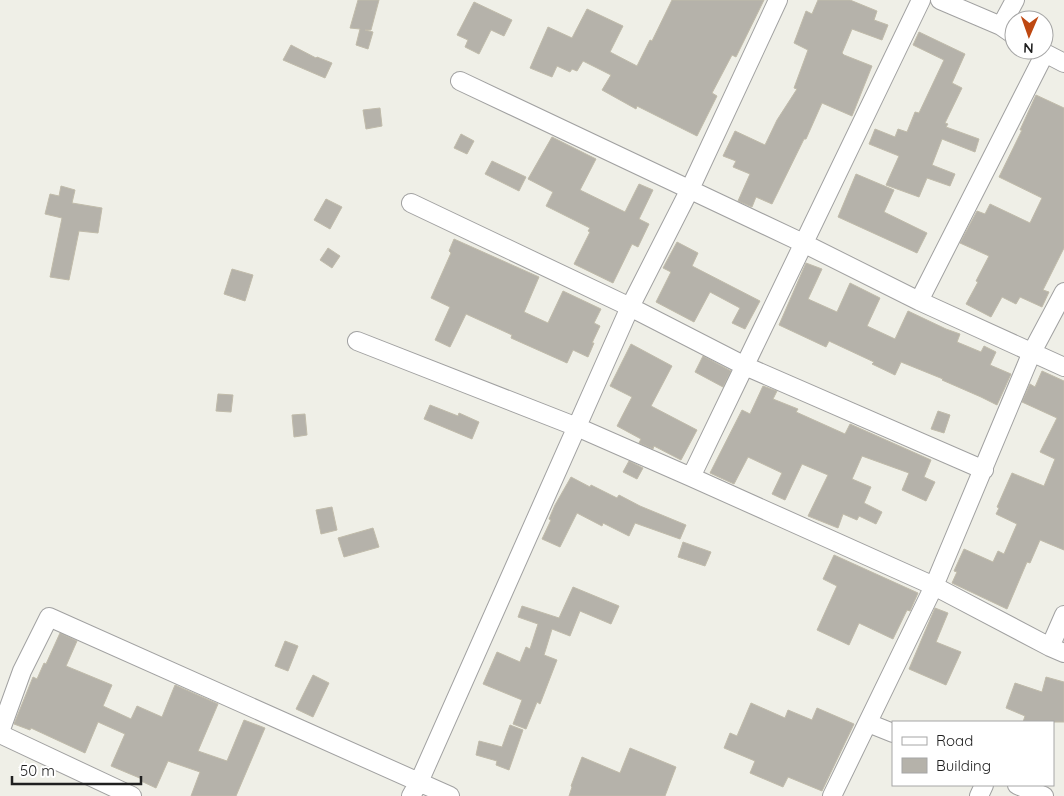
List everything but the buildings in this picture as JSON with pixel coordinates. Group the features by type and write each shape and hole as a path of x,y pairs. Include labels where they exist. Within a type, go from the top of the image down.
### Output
{"street":[{"path":"415,789 630,308 690,189 778,0"},
{"path":"691,477 921,0"},
{"path":"940,0 1004,30"},
{"path":"920,301 1038,60"},
{"path":"460,81 803,243 920,301 1064,367"},
{"path":"412,203 630,308 745,366 984,470"},
{"path":"832,796 934,586 1032,352 1064,292"},
{"path":"357,341 577,427 691,477 934,586 1057,650 1064,615"},
{"path":"132,796 110,792 0,733 22,671 49,616 415,789 450,796"},
{"path":"868,723 892,734"},
{"path":"1019,786 1044,796"}]}
